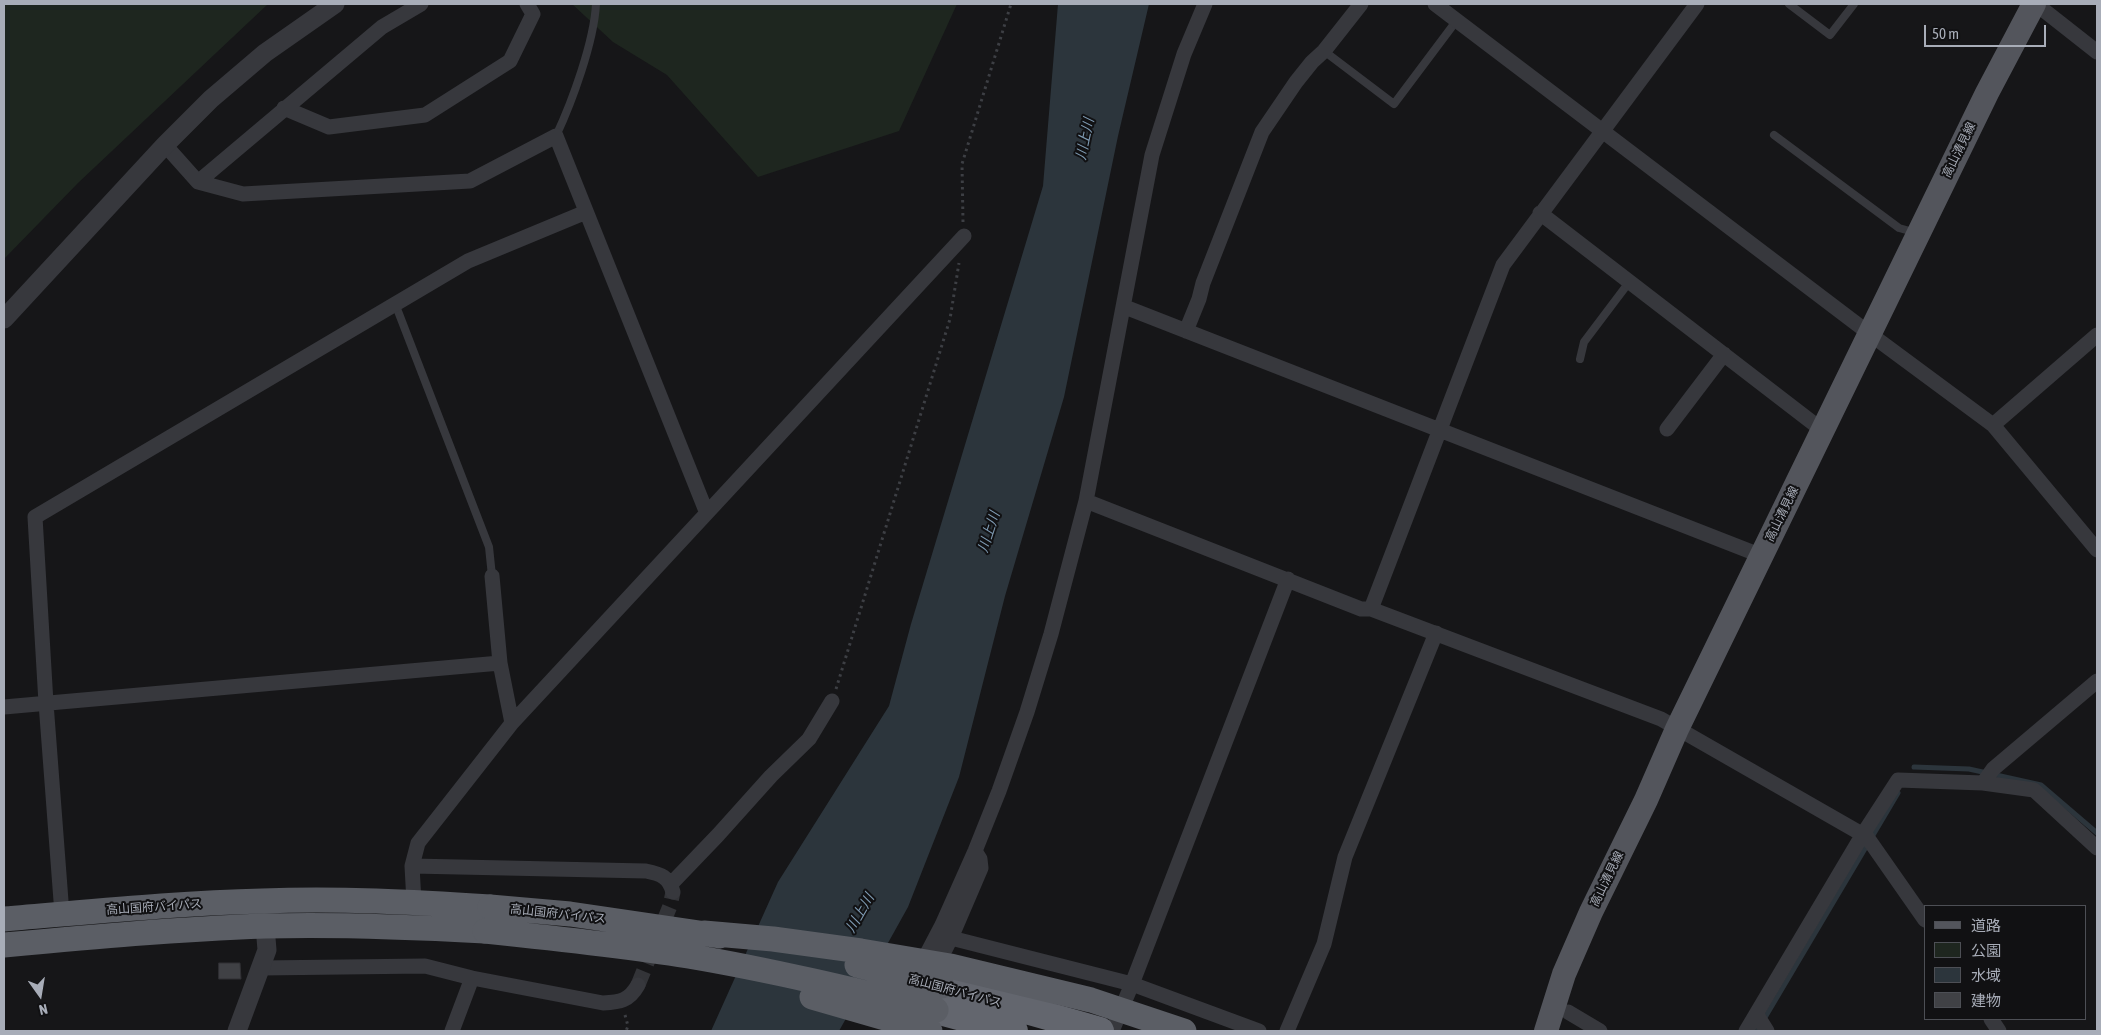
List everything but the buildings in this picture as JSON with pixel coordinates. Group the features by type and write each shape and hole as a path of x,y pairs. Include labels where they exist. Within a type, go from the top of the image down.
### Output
{"highway":[{"name":"高山国府バイパス","path":"4,919 163,906 262,901 414,902 570,914 704,933 857,965 936,1009 1014,1031"},
{"name":"高山国府バイパス","path":"4,945 166,931 265,926 340,925 485,932 700,969 816,998 936,1009 1100,1031"},
{"path":"704,933 774,939 852,949 950,966 1091,1000 1184,1031"}],"main road":[{"name":"高山清見線","path":"1546,1031 1564,974 1583,930 1646,800 1677,729 1987,93 2035,4"}],"street":[{"path":"4,319 165,145 211,99 265,53 335,4"},
{"path":"198,182 382,27 421,4"},
{"path":"284,108 329,127 425,115 510,61 533,14 527,4"},
{"path":"887,1031 942,925 975,851 1027,712 1051,634 1086,500 1125,307 1152,155 1184,54 1205,4"},
{"path":"1186,331 1216,248 1232,213 1262,132 1296,82 1312,62 1324,51 1361,4"},
{"path":"1435,4 1993,425 2097,550"},
{"path":"1371,609 1503,265 1697,4"},
{"path":"2035,4 2097,52"},
{"path":"165,145 198,182 244,194 470,181 556,136 706,511"},
{"path":"62,914 46,703 35,517 468,262 586,212"},
{"path":"1540,213 1822,430"},
{"path":"414,902 412,866 418,843 512,722 706,511 964,236"},
{"path":"1125,307 1762,556"},
{"path":"1993,425 2097,335"},
{"path":"1667,429 1724,354"},
{"path":"1086,500 1361,609 1371,609 1661,719 1869,839 1924,919"},
{"path":"492,576 500,663 512,722"},
{"path":"1112,1031 1132,984 1288,580"},
{"path":"1287,1031 1324,944 1345,857 1436,634"},
{"path":"4,707 500,663"},
{"path":"1988,777 2097,681"},
{"path":"412,866 646,871 662,874 672,888 771,776 809,739 832,701"},
{"path":"1746,1031 1762,1023 1869,839 1898,780 1988,777 2034,790 2097,848"},
{"path":"904,1031 951,938 981,868 980,859 975,851"},
{"path":"237,1031 267,950 265,926"},
{"path":"951,938 1132,984 1259,1031"},
{"path":"261,968 425,966 472,978 603,1003 622,1002 632,995 638,985"},
{"path":"452,1031 472,978"},
{"path":"1568,1012 1600,1031"},
{"path":"1992,1020 1999,1031"}],"lane":[{"path":"556,136 566,114 582,65 595,16 596,4"},
{"path":"1789,4 1830,35 1854,4"},
{"path":"1324,51 1394,104 1457,20"},
{"path":"1774,135 1899,228 1919,234"},
{"path":"1580,359 1584,342 1630,281"},
{"path":"396,306 489,547 492,576"}],"path":[{"path":"832,701 950,319 964,236 962,164 1011,4"}],"green space":[{"path":"4,4 268,4 78,183 4,259"},
{"path":"572,4 957,4 899,131 758,177 667,75 613,42"}],"water":[{"name":"川上川","path":"1058,4 1149,4 1118,136 1064,397 1005,596 959,777 908,907 839,1031 711,1031 778,882 889,706 911,624 1043,186"}],"waterway":[{"path":"1914,767 1969,769 2041,785 2097,833"},
{"path":"1757,1031 1898,793"}],"tunnel":[{"path":"638,985 670,906 673,892"}]}
